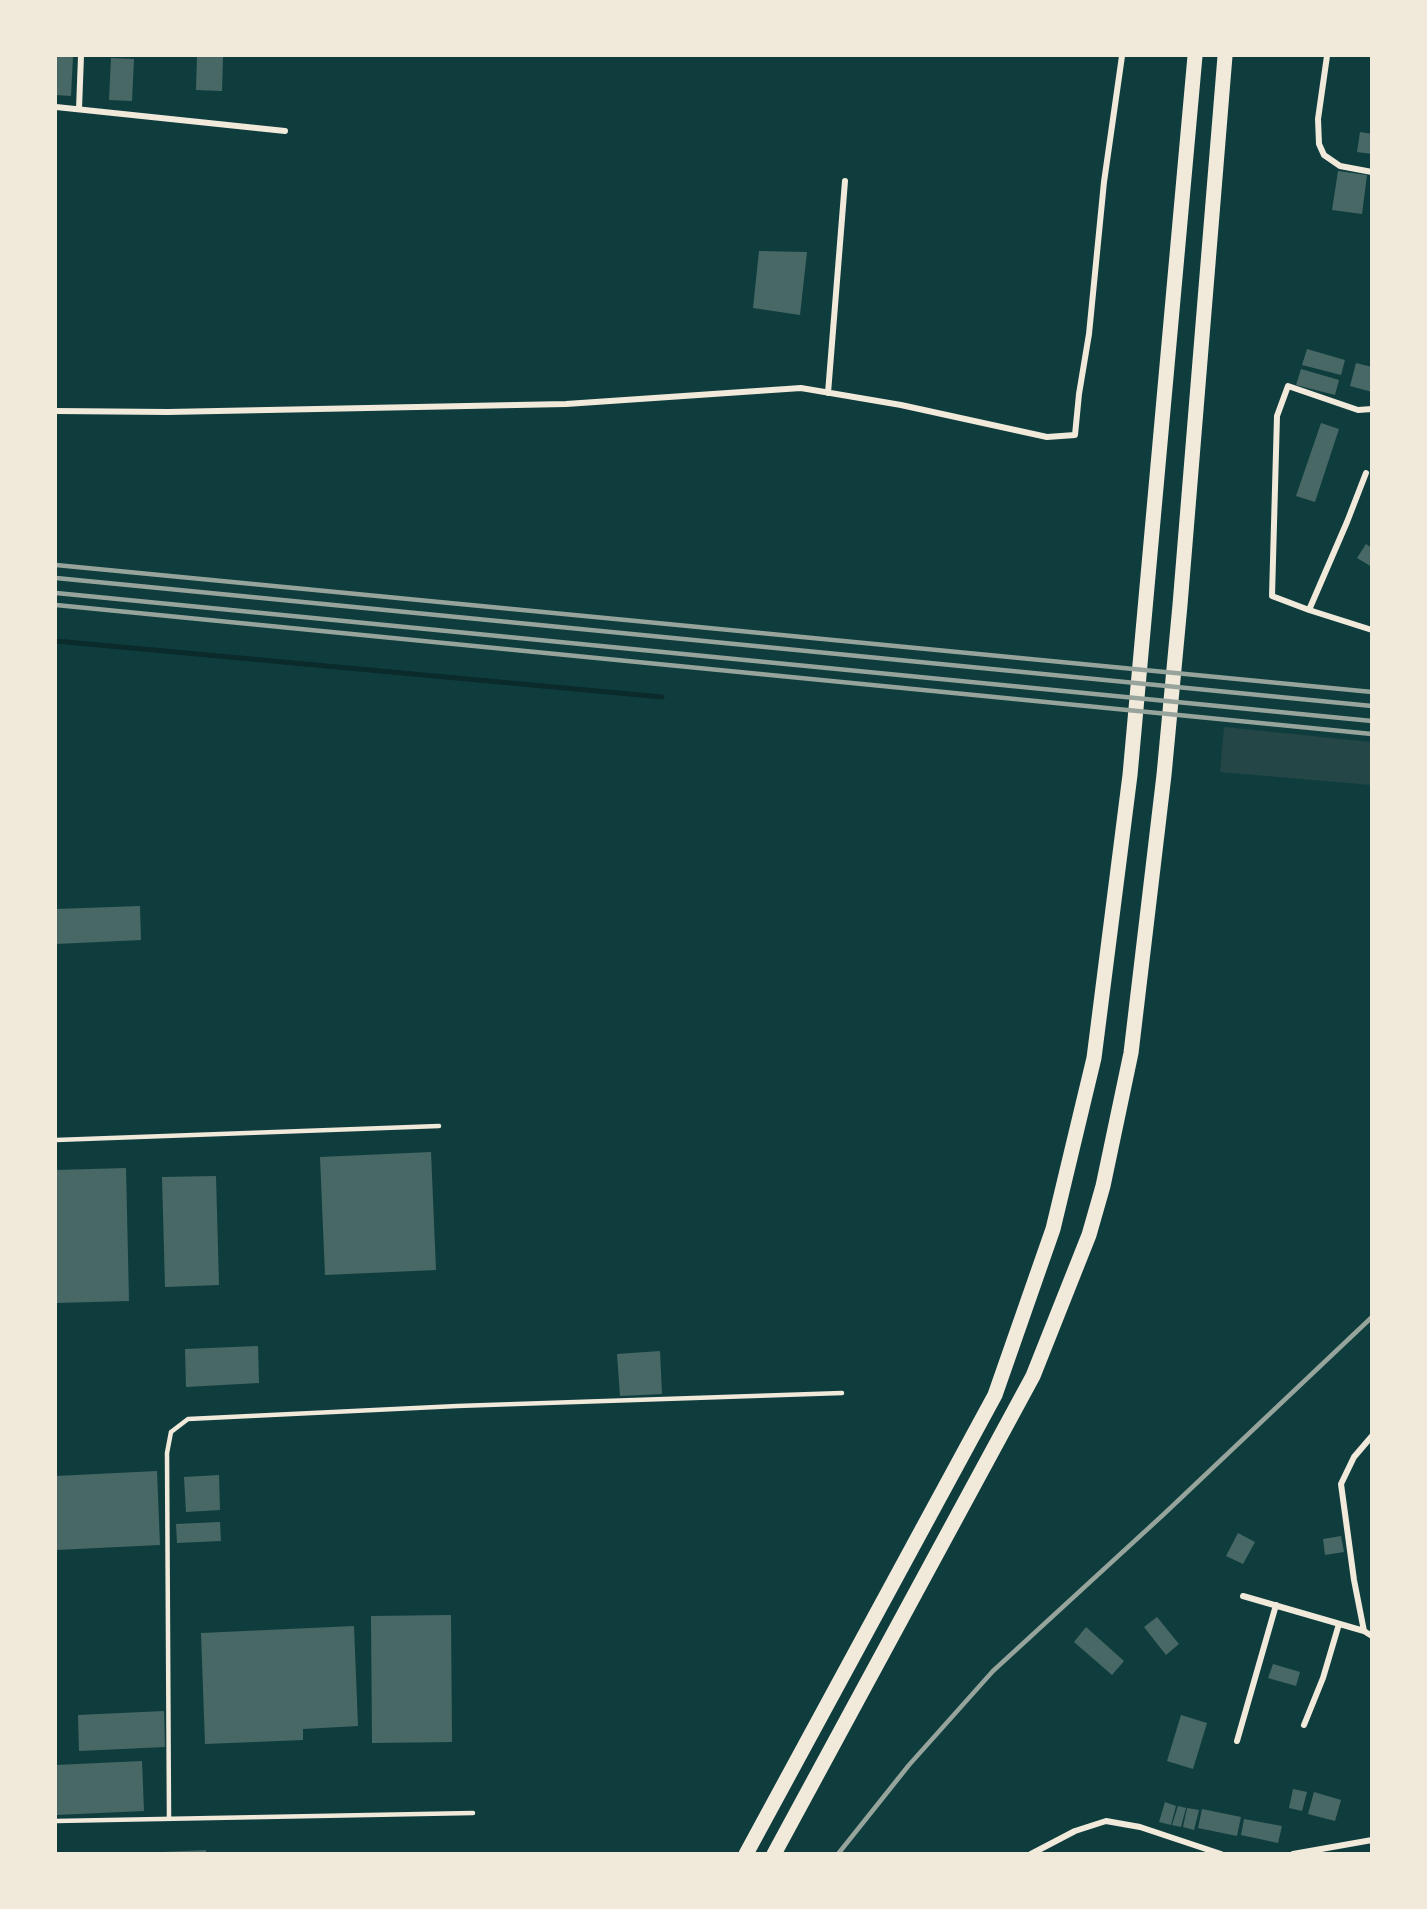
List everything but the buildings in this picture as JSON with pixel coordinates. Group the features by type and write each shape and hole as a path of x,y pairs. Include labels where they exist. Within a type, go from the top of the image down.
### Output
{"main road":[{"path":"746,1854 995,1395 1053,1229 1094,1058 1130,775 1195,56"},
{"path":"774,1854 1033,1376 1089,1235 1103,1186 1131,1053 1164,775 1225,56"}],"street":[{"path":"79,109 81,56"},
{"path":"56,411 179,412 566,404 801,388 901,405 1047,437 1075,435 1089,334 1104,182 1122,56"},
{"path":"1328,56 1317,119 1319,144 1324,155 1340,166 1371,172"},
{"path":"56,108 285,131"},
{"path":"828,393 845,182"},
{"path":"1371,409 1358,410 1288,386 1277,416 1272,596 1371,630"},
{"path":"1309,610 1366,473"},
{"path":"1364,1631 1354,1580 1341,1484 1354,1457 1371,1436"},
{"path":"1243,1596 1364,1631 1371,1636"},
{"path":"1237,1741 1276,1605"},
{"path":"1304,1725 1323,1678 1339,1624"},
{"path":"1031,1854 1075,1831 1106,1821 1140,1827 1221,1854"},
{"path":"1293,1854 1371,1840"}],"lane":[{"path":"56,1140 439,1126"},
{"path":"169,1818 168,1453 171,1432 188,1419 456,1406 842,1393"},
{"path":"56,1821 473,1813"}],"shaded area":[{"path":"1224,727 1371,742 1371,785 1220,772"}],"waterway":[{"path":"56,641 662,697"}],"railway":[{"path":"56,565 1372,692"},
{"path":"56,578 1372,706"},
{"path":"56,593 1372,721"},
{"path":"56,605 1372,734"},
{"path":"838,1854 909,1765 993,1671 1164,1514 1372,1317"}]}
